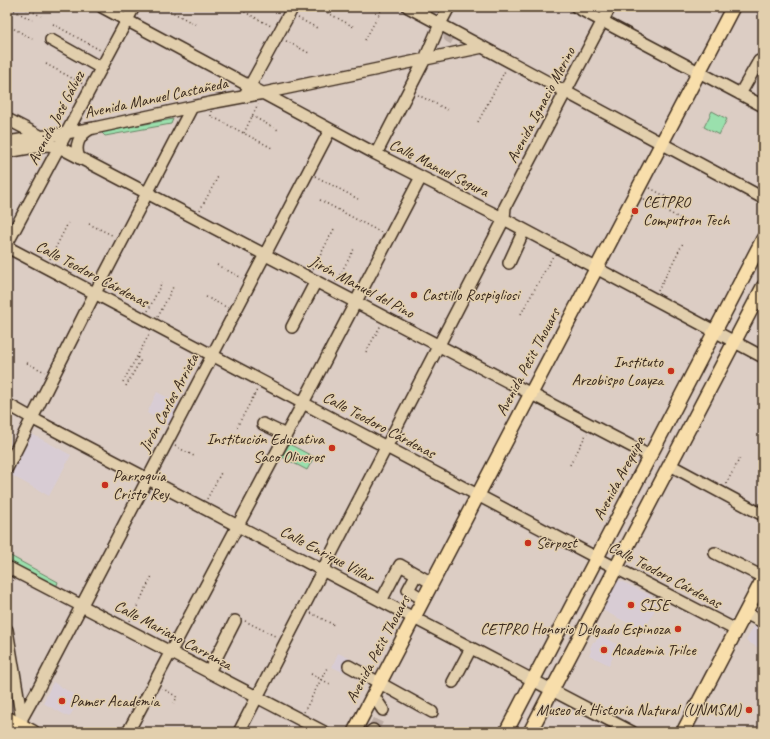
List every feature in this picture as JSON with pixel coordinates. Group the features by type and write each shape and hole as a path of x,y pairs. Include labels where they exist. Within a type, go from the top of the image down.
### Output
{"main road":[{"name":"Avenida Petit Thouars","path":"354,732 733,7"},
{"name":"Avenida Arequipa","path":"506,732 763,239"},
{"path":"530,732 763,287"},
{"path":"683,732 763,578"},
{"path":"7,718 23,728"},
{"path":"7,729 23,728"}],"street":[{"name":"Calle Manuel Segura","path":"102,7 250,87 264,93 330,130 524,230 763,357"},
{"name":"Avenida José Gálvez","path":"7,245 134,7"},
{"path":"408,7 763,198"},
{"path":"376,154 425,59 446,28 449,7"},
{"path":"576,7 763,106"},
{"name":"Avenida Ignacio Merino","path":"239,732 504,220 505,207 610,7"},
{"name":"Avenida Manuel Castañeda","path":"241,97 245,95 250,87 291,10"},
{"path":"51,40 101,68"},
{"path":"456,41 471,49"},
{"name":"Avenida Manuel Castañeda","path":"7,142 94,128 483,47"},
{"path":"740,94 760,61"},
{"path":"7,468 95,293 148,194 192,107"},
{"path":"7,119 42,137"},
{"path":"79,158 77,148 79,139 86,132 94,128"},
{"name":"Jirón Carlos Arrieta","path":"23,728 37,691 330,130"},
{"path":"7,152 46,144 59,147"},
{"name":"Jirón Manuel del Pino","path":"59,147 650,456"},
{"path":"128,732 421,177"},
{"path":"509,263 524,230"},
{"name":"Calle Teodoro Cárdenas","path":"7,245 386,447 736,630"},
{"path":"292,327 312,279"},
{"name":"Calle Enrique Villar","path":"7,404 632,732"},
{"path":"263,424 286,435"},
{"path":"670,465 763,515"},
{"path":"715,553 763,578"},
{"path":"381,601 400,565 432,583"},
{"name":"Calle Mariano Carranza","path":"7,567 324,732"},
{"path":"416,575 408,590 423,599"},
{"path":"745,613 763,622"},
{"path":"209,672 240,621"},
{"path":"7,630 23,728"},
{"path":"453,682 471,648"},
{"path":"349,666 376,689 432,712"},
{"path":"17,685 25,694 37,691"},
{"path":"376,689 383,710"},
{"path":"354,732 369,731"}],"path":[{"path":"7,7 32,20"},
{"path":"23,7 41,16"},
{"path":"163,7 198,26"},
{"path":"317,7 354,27"},
{"path":"365,40 383,7"},
{"path":"241,10 309,53"},
{"path":"291,10 319,29"},
{"path":"53,24 108,54"},
{"path":"7,25 33,39"},
{"path":"7,57 13,61"},
{"path":"478,122 510,61"},
{"path":"46,64 90,88"},
{"path":"409,90 448,110"},
{"path":"244,133 264,93"},
{"path":"210,103 211,116 272,148"},
{"path":"252,116 280,131"},
{"path":"308,172 358,199"},
{"path":"195,218 219,175"},
{"path":"638,189 685,207"},
{"path":"638,189 683,220"},
{"path":"320,200 390,237"},
{"path":"46,267 68,223"},
{"path":"89,224 123,241"},
{"path":"312,279 334,230"},
{"path":"654,299 683,243"},
{"path":"521,314 557,248"},
{"path":"332,290 354,249"},
{"path":"217,265 250,283"},
{"path":"144,319 162,282"},
{"path":"123,382 174,285"},
{"path":"206,297 235,312"},
{"path":"366,352 385,318"},
{"path":"126,386 140,361 137,356"},
{"path":"27,363 53,376"},
{"path":"237,427 262,381"},
{"path":"570,464 591,425"},
{"path":"167,442 194,456"},
{"path":"721,493 741,456"},
{"path":"202,507 222,471"},
{"path":"126,629 152,576"},
{"path":"302,609 334,625"},
{"path":"240,621 286,642"},
{"path":"301,720 328,666"},
{"path":"311,674 330,684"},
{"path":"154,684 177,697 174,703"}],"shaded area":[{"path":"157,392 180,404 169,425 147,413"},
{"path":"30,433 71,455 49,496 9,474"},
{"name":"SISE","path":"617,579 660,600 644,631 602,610"},
{"path":"763,609 763,650 746,641"},
{"name":"Academia Trilce","path":"599,635 619,645 609,665 589,655 593,642 596,641"},
{"path":"338,653 349,658 343,672 332,667"},
{"name":"Pamer Academia","path":"53,682 81,699 69,717 43,703"}],"green space":[{"path":"712,111 727,119 719,135 704,127"},
{"path":"173,119 171,124 105,136 101,132"},
{"path":"289,444 314,457 307,470 282,457"},
{"path":"7,554 58,582 56,588 7,561"}],"tunnel":[{"path":"449,31 449,37 456,41"},
{"path":"373,730 383,710"}],"place":[{"name":"CETPRO Computron Tech","path":"635,211"},
{"name":"Castillo Rospigliosi","path":"414,295"},
{"name":"Instituto Arzobispo Loayza","path":"671,371"},
{"name":"Institución Educativa Saco Oliveros","path":"332,448"},
{"name":"Parroquia Cristo Rey","path":"105,485"},
{"name":"Serpost","path":"528,543"},
{"name":"SISE","path":"631,605"},
{"name":"CETPRO Honorio Delgado Espinoza","path":"678,629"},
{"name":"Academia Trilce","path":"604,650"},
{"name":"Pamer Academia","path":"62,701"},
{"name":"Museo de Historia Natural (UNMSM)","path":"749,710"}]}
